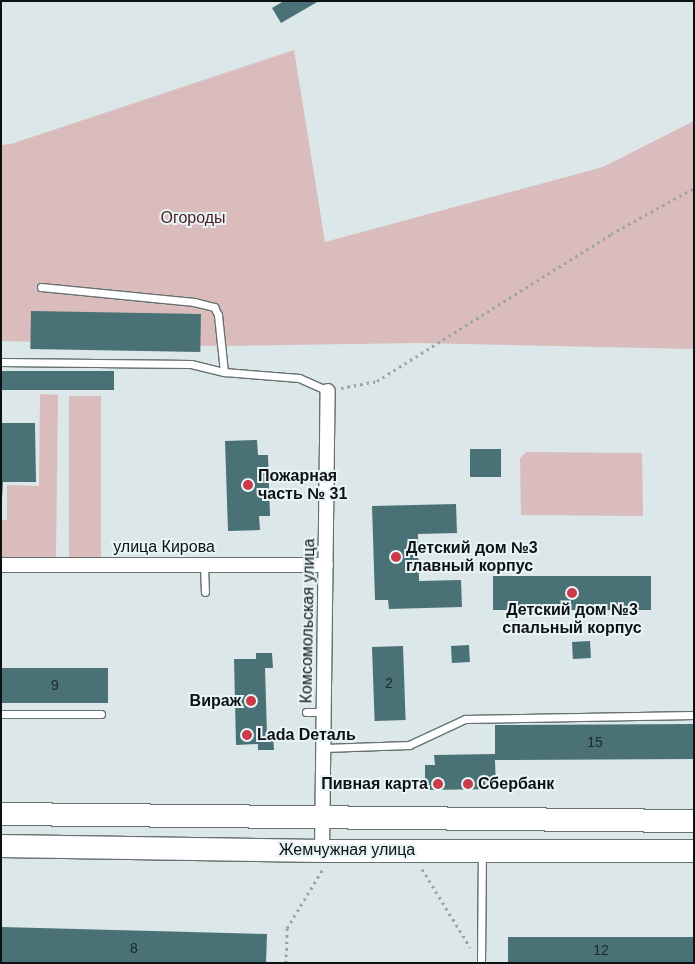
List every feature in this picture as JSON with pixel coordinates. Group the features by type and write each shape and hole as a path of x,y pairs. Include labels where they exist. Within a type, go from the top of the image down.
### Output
{"main road":[{"name":"Жемчужная улица","path":"1,814 694,821"},
{"name":"Жемчужная улица","path":"1,846 327,859 482,851 694,851"}],"street":[{"name":"Комсомольская улица","path":"327,859 323,817 328,391"},
{"name":"улица Кирова","path":"1,565 326,565"}],"lane":[{"path":"41,287 214,307 218,315 224,372"},
{"path":"1,362 159,362 191,364 224,372 299,378 328,391"},
{"path":"204,565 205,592"},
{"path":"306,712 324,712"},
{"path":"1,714 101,714"},
{"path":"324,748 409,745 465,719 694,715"},
{"path":"481,963 482,851"}],"path":[{"path":"328,391 377,380 611,234 694,188"},
{"path":"286,963 287,928 325,867 327,859"},
{"path":"412,867 422,868 474,955"}],"green space":[{"name":"Огороды","path":"294,50 325,242 603,167 694,121 694,349 416,343 221,346 1,341 1,145 11,144"},
{"path":"40,394 58,395 56,560 1,560 1,520 7,520 7,485 39,486"},
{"path":"69,396 101,396 101,560 69,560"},
{"path":"526,452 642,453 643,516 521,515 520,458"}],"building":[{"path":"284,1 319,1 281,23 272,8"},
{"path":"31,311 201,314 200,352 30,349"},
{"path":"1,371 114,371 114,390 1,390"},
{"path":"2,423 35,423 36,482 3,482 1,517"},
{"name":"Пожарная часть № 31","path":"257,440 258,455 268,455 270,516 259,516 260,530 228,531 225,441"},
{"path":"470,449 501,449 501,477 470,477"},
{"name":"Детский дом №3 главный корпус","path":"456,504 457,533 418,534 419,581 461,580 462,607 389,609 388,600 375,600 372,506"},
{"name":"Детский дом №3 спальный корпус","path":"493,576 651,576 651,610 493,610"},
{"path":"590,641 591,658 573,659 572,642"},
{"path":"469,645 470,662 452,663 451,646"},
{"path":"403,646 406,720 375,721 372,647"},
{"name":"Вираж","path":"256,653 272,653 273,668 265,668 267,734 273,734 274,750 258,750 258,744 236,745 234,659 256,659"},
{"path":"1,668 108,668 108,703 1,703"},
{"path":"694,724 694,759 495,760 496,789 425,790 425,765 435,765 434,755 495,754 495,725"},
{"path":"385,778 396,779 396,785 385,785"},
{"path":"1,927 267,934 266,963 1,962"},
{"path":"508,937 694,937 694,963 508,963"}],"place":[{"name":"Пожарная часть № 31","path":"248,485"},
{"name":"Детский дом №3 главный корпус","path":"396,557"},
{"name":"Детский дом №3 спальный корпус","path":"572,593"},
{"name":"Вираж","path":"251,701"},
{"name":"Lada Dеталь","path":"247,735"},
{"name":"Пивная карта","path":"438,784"},
{"name":"Сбербанк","path":"468,784"}]}
